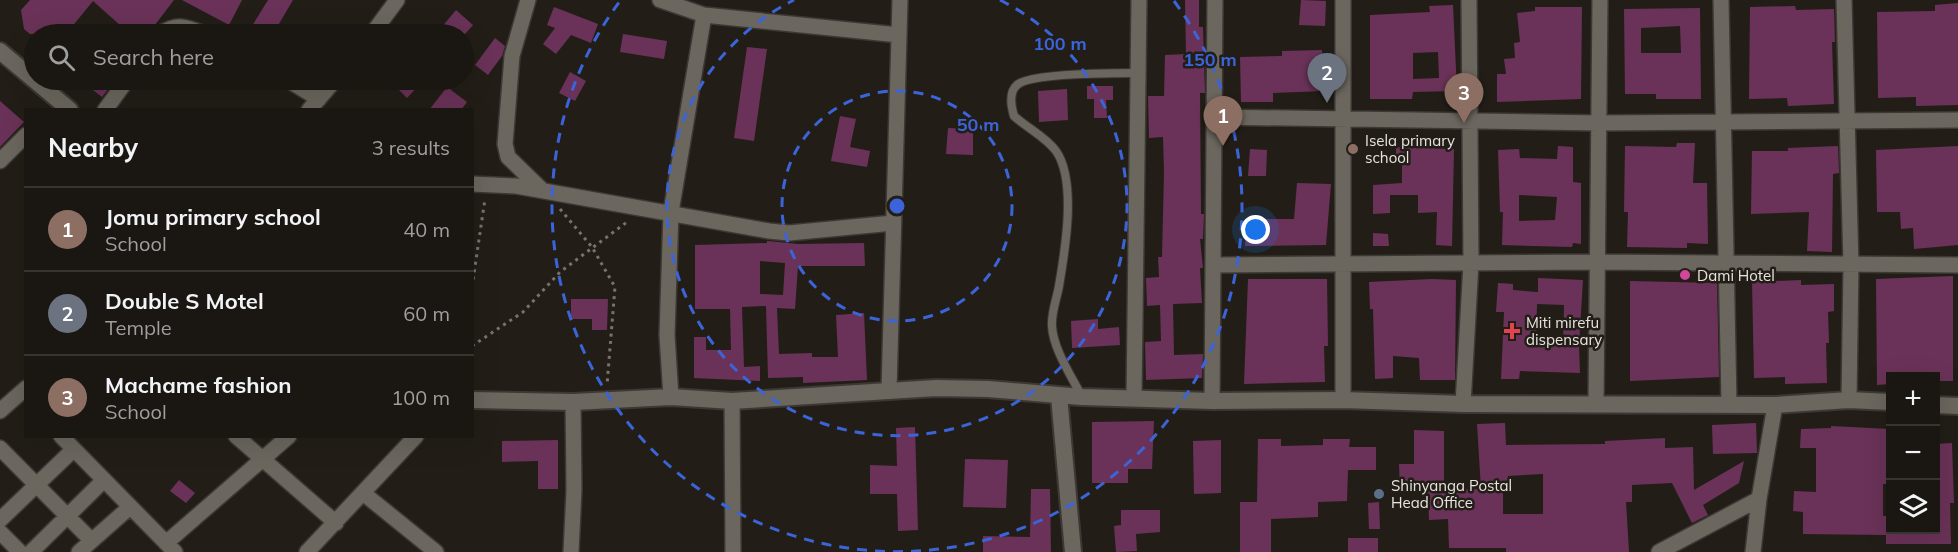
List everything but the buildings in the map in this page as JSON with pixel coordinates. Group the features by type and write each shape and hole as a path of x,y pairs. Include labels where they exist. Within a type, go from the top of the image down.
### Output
{"street":[{"path":"379,24 397,0"},
{"path":"528,0 512,56 505,144 508,157 545,192"},
{"path":"660,0 704,15 899,34"},
{"path":"889,390 900,0"},
{"path":"1134,398 1139,0"},
{"path":"1212,401 1215,265 1215,0"},
{"path":"1343,0 1341,118 1344,263 1343,400"},
{"path":"1463,404 1471,263 1469,0"},
{"path":"1596,403 1600,0"},
{"path":"1722,0 1729,405"},
{"path":"1844,0 1851,265 1849,400"},
{"path":"671,397 667,335 671,212 704,15"},
{"path":"0,51 24,73"},
{"path":"42,90 60,107"},
{"path":"106,108 120,90"},
{"path":"299,90 314,104 326,90"},
{"path":"1216,117 1599,123 1958,120"},
{"path":"0,161 24,137"},
{"path":"479,184 648,208 789,233 893,223"},
{"path":"1215,265 1596,262 1727,265 1958,265"},
{"path":"474,400 573,402 671,397 732,401 889,390 988,389 1059,396 1212,401 1343,400 1463,404 1729,405 1775,405 1849,400 1886,402"},
{"path":"0,411 24,393"},
{"path":"1059,396 1073,552"},
{"path":"732,401 732,552"},
{"path":"571,552 574,490 573,402"},
{"path":"1753,552 1759,499 1775,405"},
{"path":"1940,405 1958,406"},
{"path":"63,438 170,547 287,438"},
{"path":"238,438 336,523"},
{"path":"307,552 414,438"},
{"path":"0,448 35,486 91,540"},
{"path":"0,520 73,450"},
{"path":"31,552 104,480"},
{"path":"363,493 436,552"},
{"path":"1659,552 1759,499"},
{"path":"79,552 130,507"},
{"path":"0,532 20,552"}],"lane":[{"path":"1082,397 1059,349 1052,326 1064,250 1067,201 1064,175 1060,158 1051,145 1014,116 1012,96 1015,87 1025,80 1086,74 1138,73"}],"path":[{"path":"474,276 482,234 479,184"},
{"path":"545,192 592,247 615,287 615,306 607,370 608,399"},
{"path":"474,345 523,312 560,272 648,208"}],"place":[{"name":"Double S Motel","path":"1327,103"},
{"name":"Machame fashion","path":"1464,123"},
{"name":"Jomu primary school","path":"1223,146"},
{"name":"Isela primary school","path":"1353,149"},
{"name":"Dami Hotel","path":"1685,275"},
{"name":"Miti mirefu dispensary","path":"1512,331"},
{"name":"Shinyanga Postal Head Office","path":"1379,494"}]}
